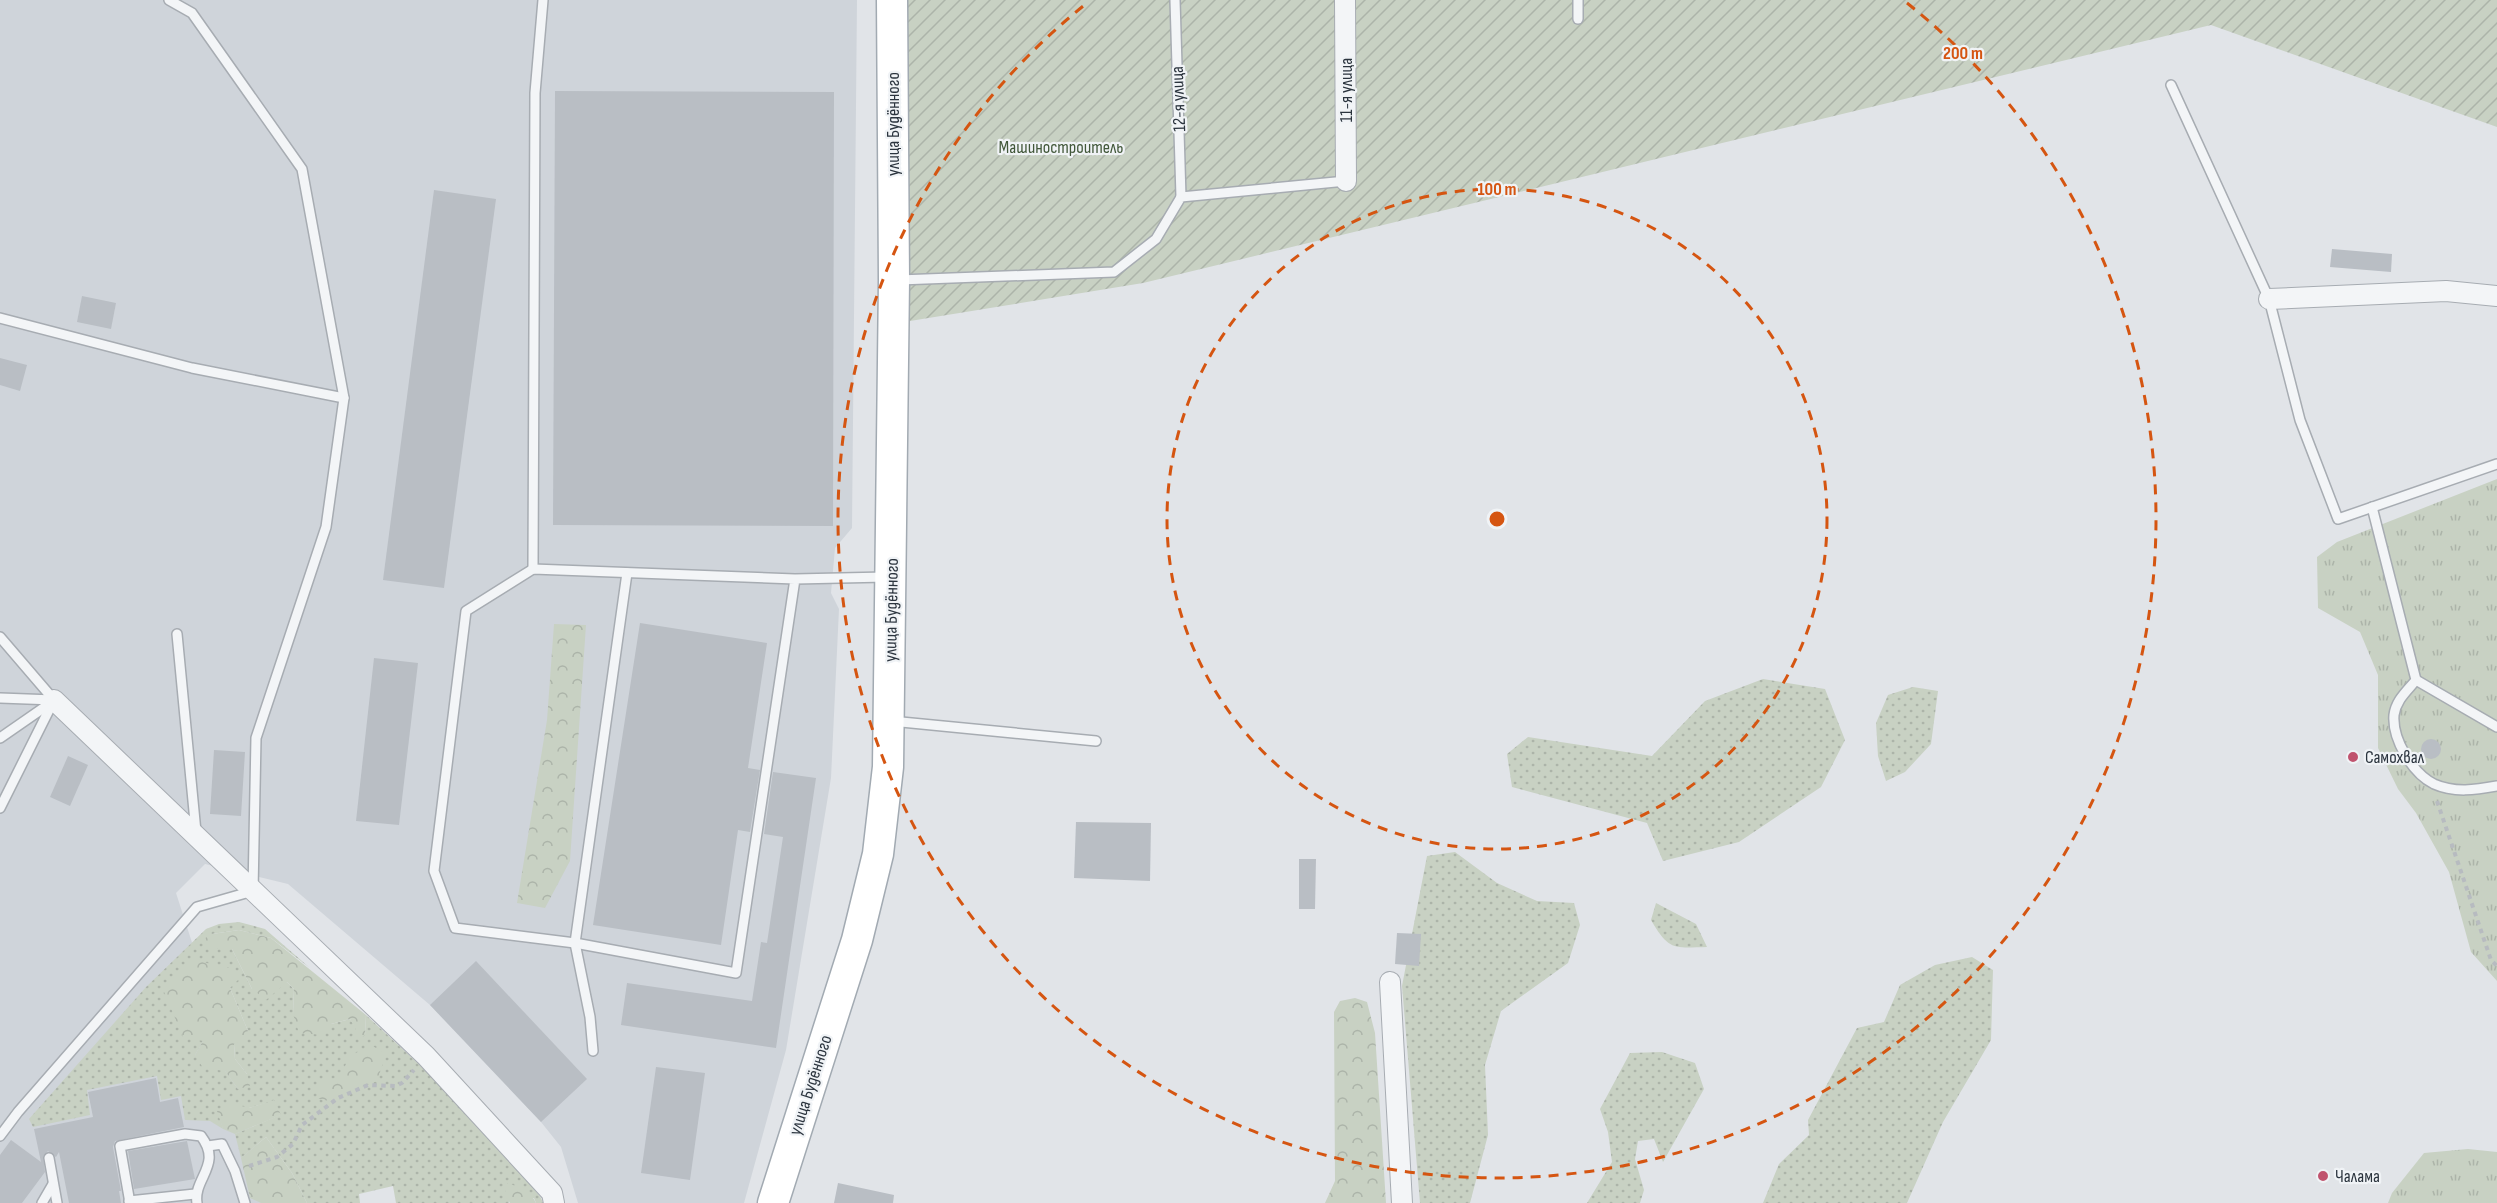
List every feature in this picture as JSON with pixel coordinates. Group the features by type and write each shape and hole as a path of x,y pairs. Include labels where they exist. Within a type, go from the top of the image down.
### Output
{"main road":[{"name":"улица Будённого","path":"772,1203 857,940 878,854 888,767 894,280 892,0"}],"street":[{"name":"11-я улица","path":"1345,0 1346,181"},
{"path":"2269,299 2446,291 2497,296"},
{"path":"54,700 426,1056 552,1193 554,1203"},
{"path":"1390,982 1402,1203"}],"lane":[{"path":"0,1137 18,1112 197,908 253,891 256,738 326,528 344,398 302,169 192,13 169,0"},
{"path":"533,569 535,93 543,0"},
{"name":"12-я улица","path":"1175,0 1181,197"},
{"path":"1578,0 1578,19"},
{"path":"2171,85 2269,299 2300,420 2338,519 2497,464"},
{"path":"894,280 1114,272 1156,239 1181,197 1346,181"},
{"path":"0,318 192,368 344,398"},
{"path":"2372,507 2416,680 2497,727"},
{"path":"795,579 736,973 575,943 455,928 434,871 466,612 533,569 795,579 892,577"},
{"path":"593,1051 590,1017 575,943 627,573"},
{"path":"177,634 196,838"},
{"path":"0,637 54,700"},
{"path":"2416,680 2399,699 2394,715 2396,734 2416,771 2434,784 2468,791 2497,786"},
{"path":"0,698 54,700"},
{"path":"0,738 54,700"},
{"path":"0,808 54,700"},
{"path":"889,721 1096,741"},
{"path":"185,1134 201,1136 208,1146 208,1169 196,1198 129,1202 120,1146 185,1134"},
{"path":"208,1146 222,1144 235,1171 245,1203"},
{"path":"49,1158 57,1203"},
{"path":"42,1203 54,1184"}],"path":[{"path":"2434,793 2491,960 2497,966"},
{"path":"235,1171 277,1158 294,1144 302,1125 348,1093 368,1085 395,1086 402,1083 426,1056"}],"shaded area":[{"path":"0,0 857,0 852,528 835,548 831,593 839,609 831,778 786,1050 744,1203 578,1203 561,1147 541,1122 430,1005 288,884 205,864 176,893 276,1203 0,1203"}],"green space":[{"name":"Машиностроитель","path":"905,0 2497,0 2497,127 2211,25 1143,283 910,321"},
{"path":"2497,479 2497,981 2471,952 2449,872 2416,813 2398,789 2378,748 2378,675 2360,632 2318,608 2317,557 2337,542"},
{"path":"554,624 586,625 570,861 545,908 517,903 547,720"},
{"path":"1763,679 1825,689 1845,740 1821,787 1739,842 1663,861 1647,823 1512,787 1507,754 1528,737 1652,756 1705,701"},
{"path":"1913,687 1938,691 1931,744 1905,772 1886,781 1878,756 1876,723 1888,695"},
{"path":"1455,852 1497,883 1537,901 1574,903 1580,925 1568,963 1501,1011 1485,1065 1488,1135 1470,1203 1420,1203 1402,986 1427,856"},
{"path":"1656,903 1696,924 1707,947 1687,948 1673,946 1668,942 1651,920"},
{"path":"239,922 265,929 310,968 271,938 239,930 212,934 232,949 252,989 287,982 294,989 293,1014 331,1024 350,1019 365,1035 366,1015 424,1069 504,1150 543,1203 536,1203 534,1198 508,1202 510,1203 396,1203 393,1186 359,1194 360,1203 307,1203 292,1173 266,1137 241,1158 235,1134 280,1115 274,1101 249,1108 218,1111 223,1129 210,1121 185,1120 181,1096 161,1100 157,1076 87,1090 90,1115 33,1127 29,1119 146,987 206,929 219,924","holes":["232,968 230,988 248,1031 234,1044 235,1059 247,1074 238,1089 225,1071 195,1055 203,1041"]},
{"path":"239,930 271,938 366,1015 365,1035 359,1039 352,1037 356,1029 350,1019 331,1024 324,1035 299,1033 293,1014 294,989 287,982 266,1000 252,989 232,949 206,948 202,940 212,934"},
{"path":"1972,957 1993,970 1991,1040 1943,1122 1907,1203 1763,1203 1779,1164 1809,1135 1808,1120 1857,1028 1884,1022 1900,985 1935,965"},
{"path":"192,960 232,968 240,978 230,988 248,1031 246,1040 234,1044 235,1059 247,1074 250,1086 238,1089 225,1071 203,1068 195,1055 203,1041 183,1037 162,987"},
{"path":"1355,998 1367,1002 1375,1033 1386,1203 1325,1203 1335,1181 1334,1012 1340,1001"},
{"path":"371,1045 386,1054 377,1081 325,1101 317,1098 317,1088 322,1080 339,1078 350,1056"},
{"path":"1662,1052 1695,1063 1704,1089 1663,1162 1654,1139 1638,1141 1635,1159 1644,1190 1640,1203 1587,1203 1612,1162 1608,1132 1600,1109 1630,1053"},
{"path":"274,1100 281,1115 235,1134 223,1129 217,1111 230,1103 249,1108"},
{"path":"266,1137 292,1173 307,1203 261,1203 250,1198 241,1158"},
{"path":"2468,1149 2497,1152 2497,1203 2388,1203 2392,1193 2424,1153"},
{"path":"508,1183 528,1193 536,1203 510,1203 504,1187"}],"building":[{"path":"555,91 834,92 833,526 553,525"},
{"path":"434,190 496,199 444,588 383,580"},
{"path":"2332,249 2392,254 2391,272 2330,267"},
{"path":"82,296 116,303 111,329 77,322"},
{"path":"0,358 27,365 20,391 0,385"},
{"path":"640,623 767,643 748,768 760,770 750,832 738,830 721,945 593,925"},
{"path":"374,658 418,663 399,825 356,821"},
{"path":"2431,739 2438,742 2441,749 2438,756 2431,759 2424,756 2421,749 2424,742"},
{"path":"214,750 245,752 241,816 210,814"},
{"path":"68,756 88,765 70,806 50,797"},
{"path":"773,772 816,778 776,1048 621,1025 627,983 752,1001 761,942 767,943 783,837 764,834"},
{"path":"1076,822 1151,823 1150,881 1074,878"},
{"path":"1299,859 1316,859 1315,909 1299,909"},
{"path":"1397,933 1421,934 1419,966 1395,964"},
{"path":"476,961 587,1079 541,1122 430,1005"},
{"path":"656,1067 705,1073 690,1180 641,1173"},
{"path":"156,1078 160,1102 178,1098 184,1127 115,1141 113,1147 121,1203 69,1203 59,1152 56,1157 48,1151 43,1156 45,1172 22,1203 0,1203 0,1155 11,1140 41,1162 34,1129 93,1117 88,1092"},
{"path":"187,1141 195,1179 134,1189 128,1151"},
{"path":"838,1183 894,1195 893,1203 834,1203"}],"place":[{"name":"Самохвал","path":"2353,757"},
{"name":"Чалама","path":"2323,1176"}]}
